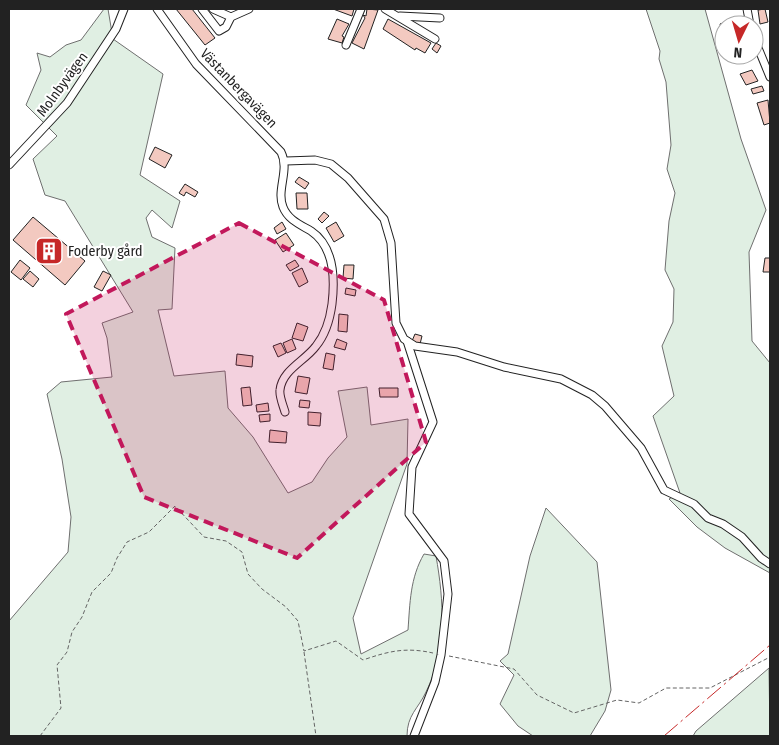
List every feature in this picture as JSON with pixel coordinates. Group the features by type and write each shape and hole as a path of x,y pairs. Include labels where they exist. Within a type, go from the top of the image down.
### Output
{"street":[{"name":"Molnbyvägen","path":"9,165 67,103 116,29 124,9"},
{"name":"Västanbergavägen","path":"157,9 196,64 276,144 286,161"},
{"path":"202,9 219,31 226,28 232,17 250,9"},
{"path":"213,9 232,17"},
{"path":"346,45 361,9"},
{"path":"385,9 400,16 435,39"},
{"path":"400,16 440,18"},
{"path":"764,61 769,73"},
{"path":"285,412 280,390 286,375 316,346 326,328 332,305 334,275 330,257 321,239 288,216 282,206 286,161 315,160 331,164 348,178 384,219 391,243 396,323 401,335 407,341 415,346 457,352 504,367 555,377 592,395 605,406 641,448 664,490 694,504 708,518 742,537 761,558 770,564"},
{"path":"407,341 433,422 412,467 409,514 444,560 448,594 441,655 434,682 414,736"}],"path":[{"path":"40,736 62,708 56,664 67,652 72,632 82,617 92,592 111,573 117,558 127,542 149,532 175,506 204,537 226,542 242,552 248,574 262,589 286,607 298,621 316,736"},
{"path":"304,651 336,641 363,660 380,654 411,648 514,670 537,695 574,712 617,700 639,703 666,688 710,688 770,657"}],"highlighted area":[{"path":"239,223 384,300 426,442 297,558 144,497 66,314"}],"green space":[{"path":"104,9 108,9 113,39 163,74 140,175 180,201 172,228 152,210 146,218 152,237 175,248 172,309 158,310 174,376 225,371 228,408 253,437 288,493 312,482 328,458 347,437 338,391 367,387 371,425 408,419 407,464 353,618 361,654 408,630 413,581 419,563 424,554 436,556 442,607 441,642 433,676 411,717 407,736 9,736 9,621 68,552 71,517 62,459 47,394 61,382 112,377 107,338 102,323 133,312 65,201 45,195 33,159 57,136 26,105 41,70 37,53 50,57 66,45 81,40"},
{"path":"646,9 705,9 714,42 714,65 721,65 741,139 766,210 749,252 752,341 770,363 770,573 725,548 697,527 669,499 680,493 653,416 674,396 662,346 673,322 674,289 665,270 669,221 675,193 667,169 671,145 666,82 659,59 660,51"},
{"path":"546,508 597,562 611,690 605,711 590,736 533,736 518,726 500,704 514,675 500,661 508,654 530,556"},
{"path":"769,668 770,736 693,736 696,731"}],"building":[{"path":"176,9 192,9 215,38 205,45"},
{"path":"333,9 354,9 352,16"},
{"path":"367,9 378,10 364,49 352,43 365,18 363,15 366,16"},
{"path":"765,9 768,22 764,23 764,15 759,15 758,10"},
{"path":"337,19 349,24 342,36 344,37 342,43 328,39"},
{"path":"388,19 431,43 425,53 416,48 415,50 383,29"},
{"path":"436,43 441,46 437,53 432,49"},
{"path":"752,70 758,81 746,85 740,74"},
{"path":"762,86 764,91 753,94 751,89"},
{"path":"768,100 770,123 764,125 757,103"},
{"path":"155,147 172,155 165,168 149,159"},
{"path":"299,177 309,183 305,189 295,182"},
{"path":"185,184 198,192 195,197 186,192 184,196 179,193"},
{"path":"296,193 307,193 308,209 297,209"},
{"path":"324,212 329,216 322,223 318,219"},
{"name":"Foderby gård","path":"33,217 85,261 65,285 13,240"},
{"path":"282,222 286,229 277,234 274,228"},
{"path":"336,222 344,236 334,242 326,228"},
{"path":"286,233 294,245 283,252 275,240"},
{"path":"765,258 770,258 770,272 763,272"},
{"path":"20,260 30,268 21,280 11,272"},
{"path":"295,260 299,266 290,271 286,265"},
{"path":"344,265 354,265 353,279 343,278"},
{"path":"302,268 308,282 299,287 292,273"},
{"path":"30,271 39,279 33,287 23,279"},
{"path":"103,271 111,275 102,291 94,287"},
{"path":"346,288 356,290 355,296 345,294"},
{"path":"339,314 348,315 347,332 338,331"},
{"path":"297,323 308,327 303,341 292,338"},
{"path":"415,334 422,336 420,344 412,341"},
{"path":"292,339 296,349 287,353 283,343"},
{"path":"337,339 347,343 345,350 334,347"},
{"path":"281,343 286,353 278,357 273,346"},
{"path":"326,353 335,355 333,370 323,368"},
{"path":"237,354 253,356 252,367 236,365"},
{"path":"298,376 310,378 307,394 295,392"},
{"path":"250,387 252,405 243,406 241,388"},
{"path":"379,388 398,388 398,397 380,397"},
{"path":"300,400 310,401 309,408 299,407"},
{"path":"268,403 269,411 257,412 256,405"},
{"path":"308,412 321,413 320,426 308,425"},
{"path":"270,414 270,421 260,422 259,415"},
{"path":"270,430 287,432 286,443 269,442"}],"power":[{"path":"664,736 770,645"}],"place":[{"name":"Foderby gård","path":"49,251"}]}
